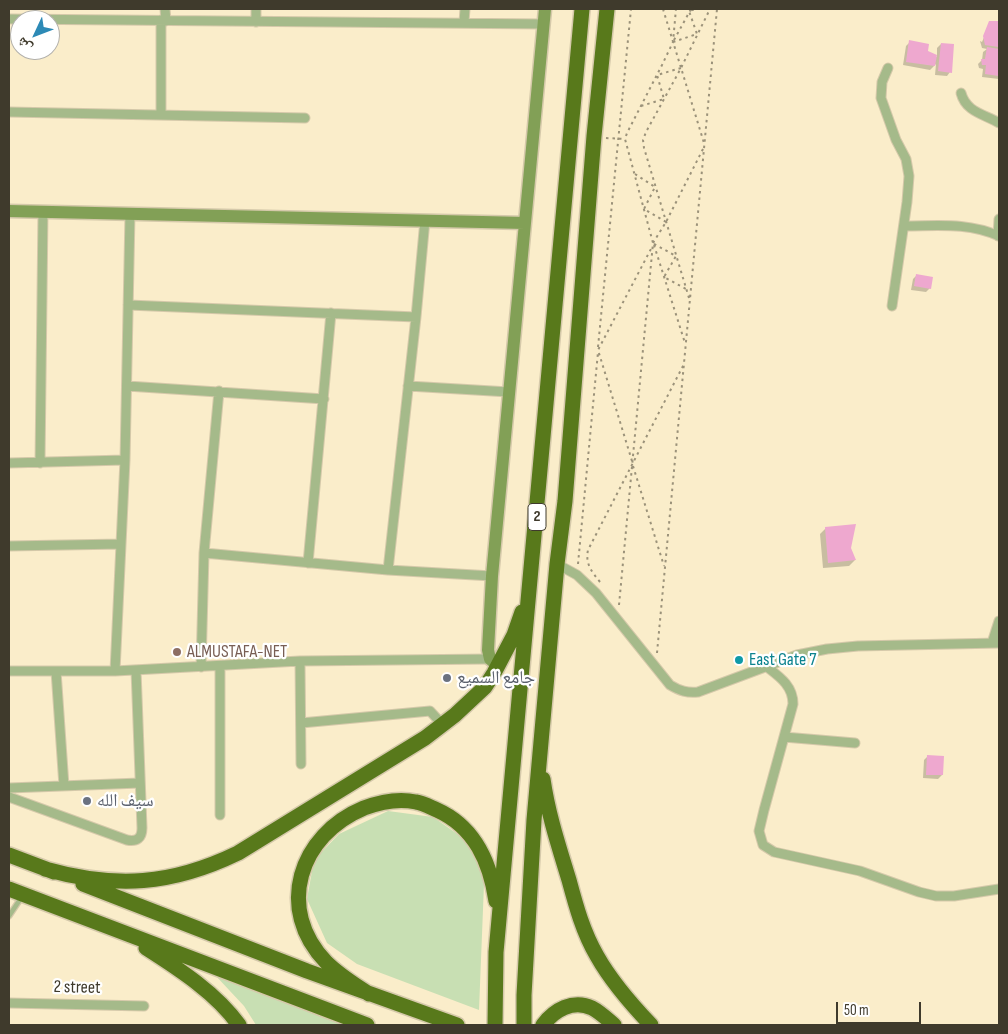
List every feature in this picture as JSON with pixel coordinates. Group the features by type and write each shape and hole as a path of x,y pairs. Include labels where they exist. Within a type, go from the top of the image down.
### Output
{"highway":[{"name":"2","path":"495,1025 496,952 582,9"},
{"name":"2","path":"524,1025 524,994 534,820 557,564 565,500 606,9"},
{"path":"45,869 93,880 142,881 187,874 213,865 238,853 425,738 443,725 485,688 494,663 519,621 529,586 532,564"},
{"path":"542,745 543,779 548,803 588,940 606,971 651,1025"},
{"path":"369,994 340,974 315,949 303,924 299,907 298,889 302,872 316,843 329,829 342,820 372,805 386,801 402,800 416,802 441,812 465,828 483,853 489,867 496,903 496,952"},
{"path":"9,855 307,972 457,1025"},
{"path":"9,889 368,1025"},
{"path":"100,925 145,948 171,964 216,1000 239,1025"},
{"path":"543,1025 553,1014 562,1008 575,1005 594,1009 614,1025"}],"street":[{"path":"161,116 165,9"},
{"path":"256,9 256,22"},
{"path":"464,22 465,9"},
{"path":"9,671 116,671 300,661 494,663 488,650 492,576 543,24 546,9"},
{"path":"9,19 543,24"},
{"path":"888,68 882,82 881,98 896,140 906,160 910,176 892,306"},
{"path":"962,93 965,103 972,110 999,123"},
{"path":"9,112 305,118"},
{"path":"9,211 525,222"},
{"path":"40,463 43,211"},
{"path":"116,671 125,460 130,214"},
{"path":"904,226 960,225 977,228 998,236 999,219"},
{"path":"388,570 425,220"},
{"path":"128,305 416,317"},
{"path":"308,563 331,313"},
{"path":"127,386 324,399"},
{"path":"408,386 509,392"},
{"path":"200,667 204,553 219,391"},
{"path":"9,463 125,460"},
{"path":"9,546 121,544"},
{"path":"204,553 388,570 492,576"},
{"path":"557,564 577,575 596,593 670,685 688,693 698,692 804,653 842,647 996,643 999,621"},
{"path":"300,661 301,764"},
{"path":"220,666 220,815"},
{"path":"766,667 787,684 792,694 793,710 759,831 761,840 766,848 774,852 860,871 919,892 936,896 954,896 999,889"},
{"path":"9,797 133,841 138,839 142,834 136,670"},
{"path":"56,671 64,786"},
{"path":"301,724 430,711 443,725"},
{"path":"784,737 855,743"},
{"path":"9,788 140,784"},
{"name":"2 street","path":"9,1003 144,1006"}],"lane":[{"path":"9,916 23,895"}],"path":[{"path":"577,575 631,9"},
{"path":"663,9 704,146 598,350 665,567"},
{"path":"673,42 676,9"},
{"path":"690,10 696,9"},
{"path":"690,301 655,187 643,140 710,9"},
{"path":"655,654 657,654 718,9"},
{"path":"686,346 653,243 625,139 690,10"},
{"path":"690,10 697,34"},
{"path":"673,42 697,34"},
{"path":"657,75 681,68"},
{"path":"657,75 664,99"},
{"path":"641,106 664,99"},
{"path":"594,136 625,139"},
{"path":"634,173 655,187"},
{"path":"644,209 655,187"},
{"path":"644,209 666,222"},
{"path":"653,243 676,256"},
{"path":"614,600 619,607 653,243"},
{"path":"664,277 676,256"},
{"path":"664,277 686,289"},
{"path":"602,585 588,566 587,555 684,364"}],"green space":[{"path":"388,811 433,817 466,840 480,869 484,884 479,1010 357,964 327,943 307,899 314,860 339,834"},
{"path":"215,975 343,1025 256,1025 244,1006"}],"building":[{"path":"989,21 999,21 999,47 985,45 983,36"},
{"path":"909,40 929,44 928,51 937,55 935,66 906,62"},
{"path":"941,43 954,44 952,73 938,71"},
{"path":"987,47 999,49 999,76 985,74 986,65 982,65 981,59 985,59"},
{"path":"916,274 933,277 931,289 914,286"},
{"path":"856,524 851,548 856,560 828,563 825,527"},
{"path":"927,755 944,756 943,775 926,775"}],"place":[{"name":"ALMUSTAFA-NET","path":"177,652"},
{"name":"East Gate 7","path":"739,660"},
{"name":"جامع السميع","path":"447,678"},
{"name":"سيف الله","path":"87,801"}]}
